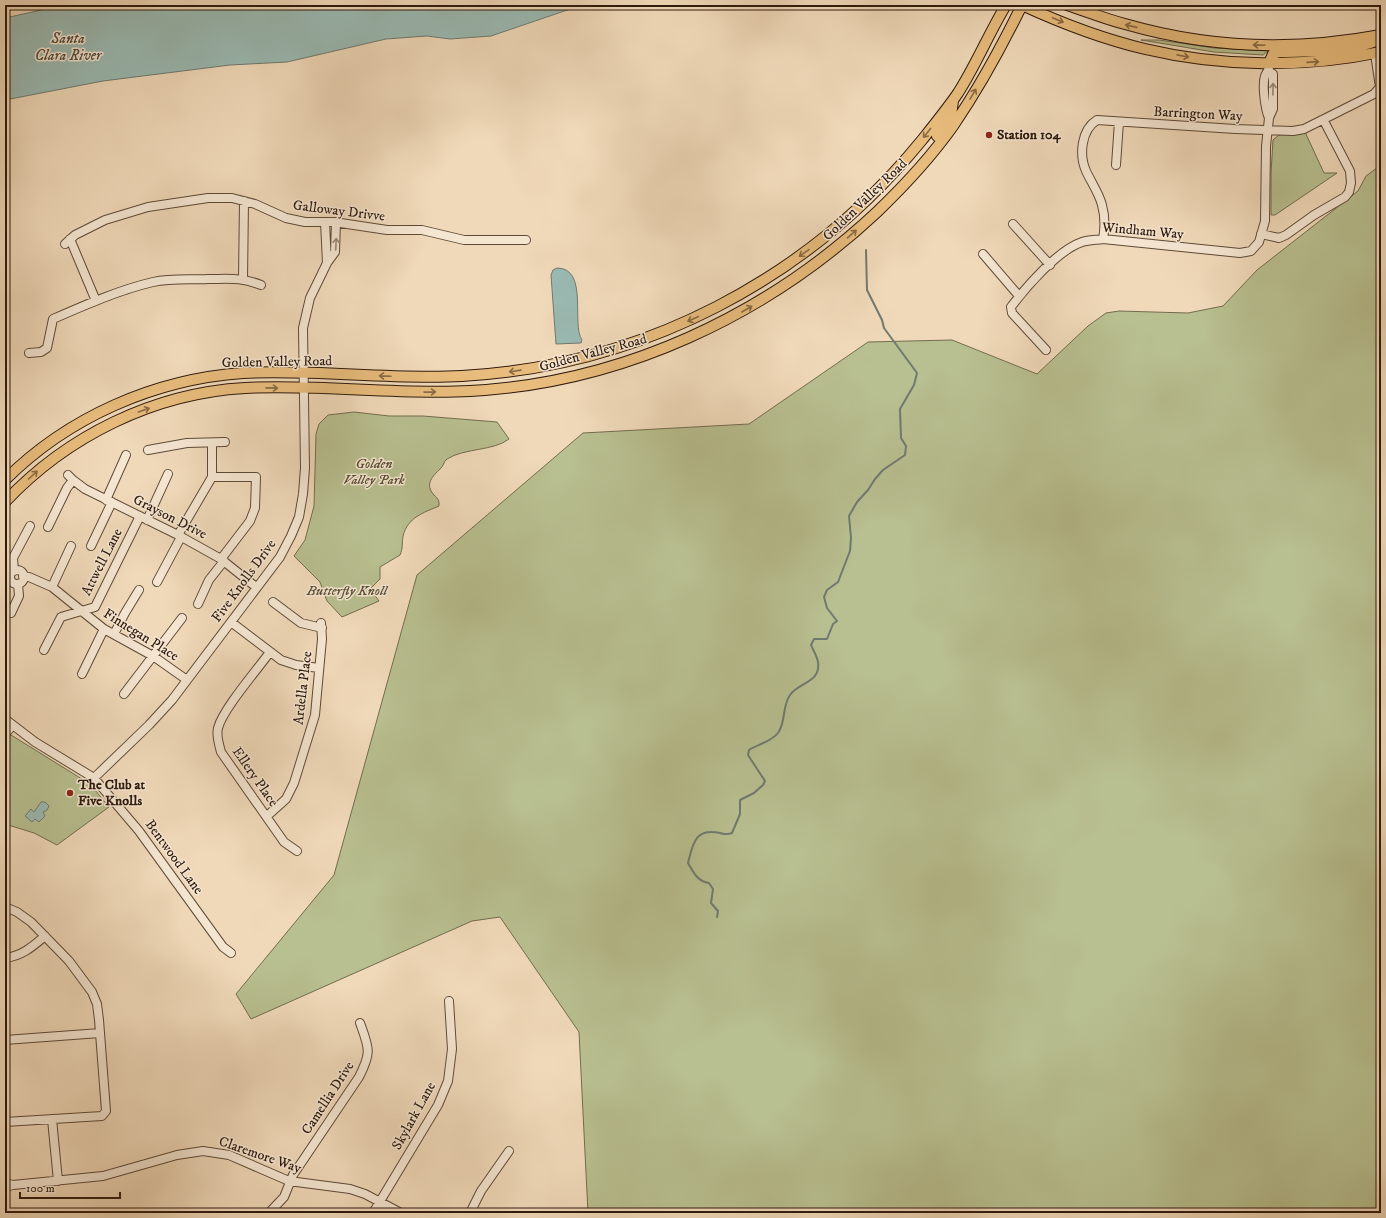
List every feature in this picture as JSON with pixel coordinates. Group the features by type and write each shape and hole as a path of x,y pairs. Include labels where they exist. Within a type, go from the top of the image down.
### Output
{"main road":[{"path":"974,64 998,12 998,5"},
{"name":"Golden Valley Road","path":"5,480 38,450 68,429 92,416 140,395 171,385 218,376 257,373 428,377 513,371 590,356 669,330 711,311 740,296 774,275 811,248 886,181 954,99 1006,5"},
{"path":"1022,5 1076,28 1144,49 1189,58 1269,67 1378,53"},
{"name":"Golden Valley Road","path":"5,502 38,470 67,449 102,428 140,411 174,400 218,391 264,387 413,392 470,391 515,387 580,374 661,349 707,330 782,288 821,261 897,192 952,127 972,95 1022,5"},
{"path":"1067,5 1125,24 1177,36 1228,44 1287,46 1345,42 1381,35"},
{"path":"1269,67 1273,54 1279,52 1327,51 1368,44 1381,38"},
{"path":"936,147 933,141 951,115 954,99"}],"street":[{"name":"Barrington Way","path":"1104,239 1102,204 1085,169 1082,148 1084,135 1089,125 1097,120 1269,130 1293,131 1304,129 1324,121 1374,94 1380,87 1378,53"},
{"path":"1269,67 1265,76 1265,109 1269,118 1269,130 1266,146 1265,221 1261,234 1279,238 1286,235 1314,215 1345,197 1349,192 1351,183 1350,170 1324,121"},
{"path":"1116,164 1119,122"},
{"name":"Galloway Drivve","path":"96,301 68,242 105,220 148,207 208,198 232,198 244,201 286,218 305,222 336,222 387,230 422,230 464,240 526,240"},
{"path":"243,279 244,201"},
{"path":"325,222 327,263"},
{"name":"Five Knolls Drive","path":"94,778 149,725 172,700 280,557 299,517 305,477 303,328 310,298 327,263 336,252 336,222"},
{"path":"1013,224 1050,266"},
{"name":"Windham Way","path":"1046,350 1012,314 1011,307 1026,288 1064,251 1082,242 1104,239 1240,253 1251,251 1259,242 1261,234"},
{"path":"983,254 1019,296"},
{"path":"28,353 41,352 47,348 53,319 96,301 154,282 243,279 261,286"},
{"path":"148,450 173,445 225,442"},
{"path":"157,582 212,477 212,443"},
{"path":"91,546 126,455"},
{"name":"Attwell Lane","path":"44,650 61,617 95,607 168,474"},
{"path":"198,604 209,580 244,530 255,508 256,477 212,477"},
{"name":"Grayson Drive","path":"48,527 71,478 109,501 180,536 223,560 256,587"},
{"path":"18,584 12,582 10,575 13,558 30,526"},
{"path":"52,587 71,546"},
{"path":"10,575 20,571 23,576 22,581 18,584"},
{"name":"Finnegan Place","path":"23,576 52,587 68,599 81,612 104,629 153,656 187,680"},
{"path":"12,613 20,593 18,584"},
{"path":"114,634 139,590"},
{"name":"Ardella Place","path":"267,816 286,799 294,783 315,715 322,625 301,623 274,602"},
{"path":"124,694 182,618"},
{"path":"231,622 281,660 296,665 319,668"},
{"path":"82,674 104,629"},
{"name":"Ellery Place","path":"270,652 223,716 218,728 217,739 221,752 284,842 297,851"},
{"name":"Bentwood Lane","path":"5,719 37,744 94,778 139,831 223,947 231,953"},
{"path":"5,734 12,725"},
{"path":"5,907 31,922 69,961 92,992 97,1004 106,1110 102,1116 5,1122"},
{"path":"5,958 20,955 30,949 44,936"},
{"name":"Skylark Lane","path":"373,1213 438,1105 448,1081 452,1049 449,1001"},
{"name":"Camellia Drive","path":"269,1213 284,1197 290,1181 368,1061 369,1049 360,1023"},
{"path":"5,1040 100,1033"},
{"path":"52,1119 58,1181"},
{"name":"Claremore Way","path":"8,1185 103,1176 177,1155 203,1150 229,1155 290,1181 350,1189 365,1194 401,1213"},
{"path":"470,1213 481,1191 509,1151"}],"green space":[{"path":"1141,40 1159,40 1214,48 1268,51 1263,55 1214,52"},
{"path":"1305,132 1324,173 1337,173 1275,215 1271,215 1273,140 1279,135"},
{"path":"1381,165 1381,1213 588,1213 579,1032 500,917 472,921 251,1019 236,994 334,875 417,575 583,433 749,424 868,342 952,340 1037,374 1088,326 1106,313 1119,311 1188,313 1223,306 1257,270 1358,191 1366,176"},
{"name":"Golden Valley Park","path":"354,412 389,416 423,416 497,422 509,439 495,446 454,455 446,460 441,468 432,477 430,484 431,491 439,501 439,506 417,516 408,524 403,536 400,555 380,567 380,579 370,589 379,601 342,617 327,601 320,582 294,556 305,540 314,506 316,434 319,424 328,415"},
{"path":"11,735 90,784 109,807 57,845 34,833 5,824 5,742"}],"water":[{"name":"Santa Clara River","path":"70,5 582,5 491,36 450,39 427,36 386,39 287,62 230,65 103,81 5,100 5,18"},
{"path":"557,268 567,270 573,277 576,287 579,332 582,340 581,343 556,344 551,275 553,270"},
{"path":"41,802 45,802 49,806 47,810 43,812 45,816 39,822 35,819 32,822 25,816 31,809 34,812"}],"waterway":[{"path":"717,917 718,911 711,903 713,889 709,883 702,881 696,876 688,863 694,843 700,835 705,833 732,833 740,814 740,800 754,793 763,785 765,781 748,755 749,750 772,739 778,733 790,695 813,678 816,674 818,662 811,645 814,639 827,639 833,624 837,621 827,608 824,597 827,590 838,582 850,551 851,538 849,516 857,502 883,470 905,455 906,446 901,438 900,409 914,385 917,373 884,328 882,320 867,290 866,250"}],"place":[{"name":"Station 104","path":"989,135"},
{"name":"The Club at Five Knolls","path":"70,793"}],"park label":[{"name":"Butterfly Knoll","path":"347,591"}]}
